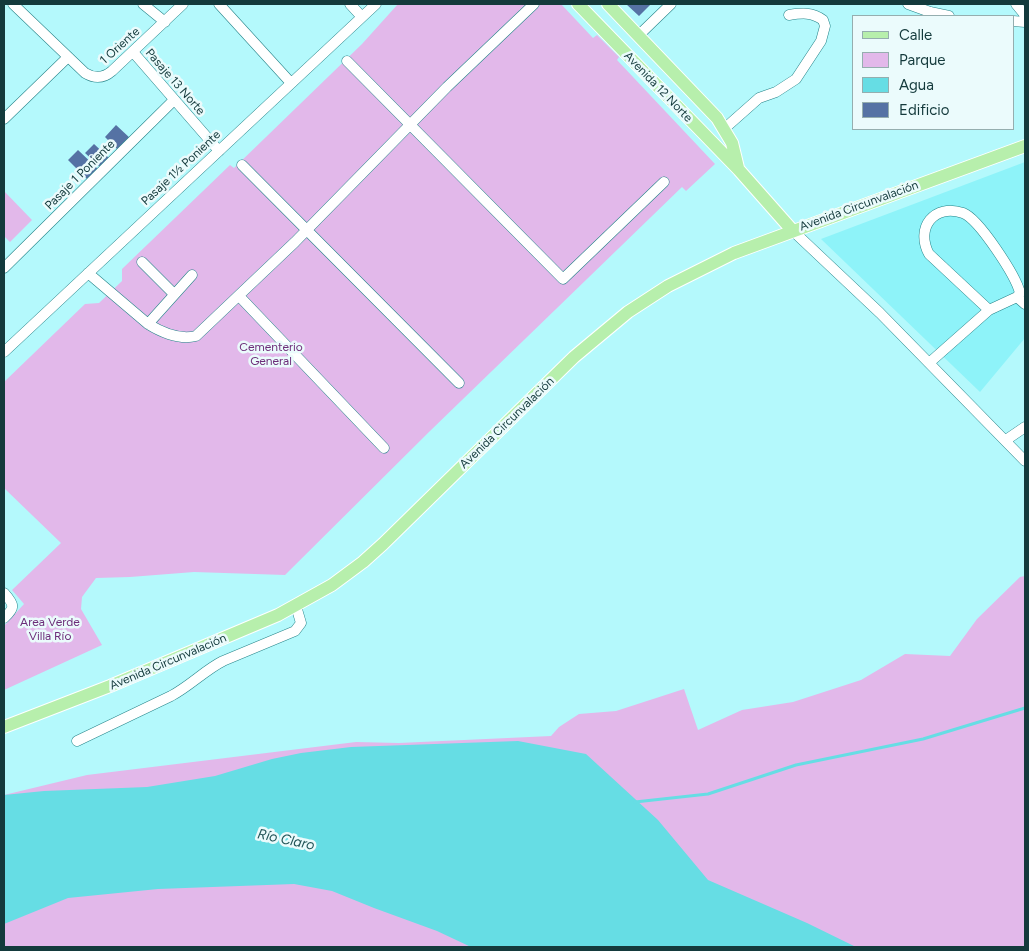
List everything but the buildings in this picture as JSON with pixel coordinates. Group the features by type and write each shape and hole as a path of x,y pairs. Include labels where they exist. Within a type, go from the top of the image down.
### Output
{"main road":[{"name":"Avenida 12 Norte","path":"578,4 738,170 792,230"},
{"name":"Avenida 12 Norte","path":"608,4 711,110 732,143 738,170"},
{"path":"650,78 665,63"},
{"name":"Avenida Circunvalación","path":"4,727 110,686 258,624 296,606 332,585 363,562 574,357 628,312 668,286 712,263 792,230 1025,146"}],"street":[{"path":"4,119 68,57 13,4"},
{"path":"143,4 165,22"},
{"name":"1 Oriente","path":"68,57 86,73 99,78 108,74 183,4"},
{"path":"219,4 291,83"},
{"path":"350,4 362,17"},
{"name":"Pasaje 1½ Poniente","path":"4,352 376,4"},
{"path":"88,273 136,316 158,330 176,335 196,336 239,296 534,4"},
{"path":"639,35 671,4"},
{"path":"908,4 944,15"},
{"path":"1016,4 1025,15"},
{"path":"724,129 759,98 776,92 796,79 821,41 825,26 824,20 804,12 789,15"},
{"name":"Pasaje 13 Norte","path":"133,52 219,151"},
{"path":"347,62 563,278 664,182"},
{"name":"Pasaje 1 Poniente","path":"4,268 174,100"},
{"path":"242,165 459,383"},
{"path":"929,363 989,310 1021,300 1014,276 975,223 965,213 943,211 936,214 924,231 924,245 929,254 989,310"},
{"path":"792,230 929,363 1025,461"},
{"path":"142,262 174,294"},
{"path":"148,324 192,275"},
{"path":"239,296 384,448"},
{"path":"1006,440 1025,427"},
{"path":"4,594 11,602 12,607 11,612 4,618"},
{"path":"77,741 186,688 215,665 295,631 301,623 296,606"}],"shaded area":[{"path":"1025,162 1025,338 980,392 821,239"}],"green space":[{"name":"Cementerio General","path":"398,4 561,4 593,38 597,35 619,57 617,60 715,164 686,191 682,187 430,431 285,575 194,572 96,578 82,597 81,609 102,645 4,690 4,626 24,604 12,590 61,543 4,488 4,382 85,304 99,303 122,281 122,269 230,165 234,168 362,44"},
{"path":"4,191 32,220 10,242 4,236"},
{"path":"1025,576 1025,947 4,947 4,795 87,775 356,742 399,743 551,736 559,727 579,714 616,711 684,689 698,730 742,710 793,702 861,680 905,654 950,656 977,619 1020,577"}],"water":[{"name":"Río Claro","path":"518,741 586,754 658,820 708,880 807,923 856,947 471,947 437,931 332,891 294,884 158,889 68,898 4,924 4,795 44,791 147,787 215,776 272,759 301,753 351,747"}],"waterway":[{"path":"635,802 708,794 796,765 923,739 1025,708"}],"park label":[{"name":"Area Verde Villa Río","path":"50,629"}]}
